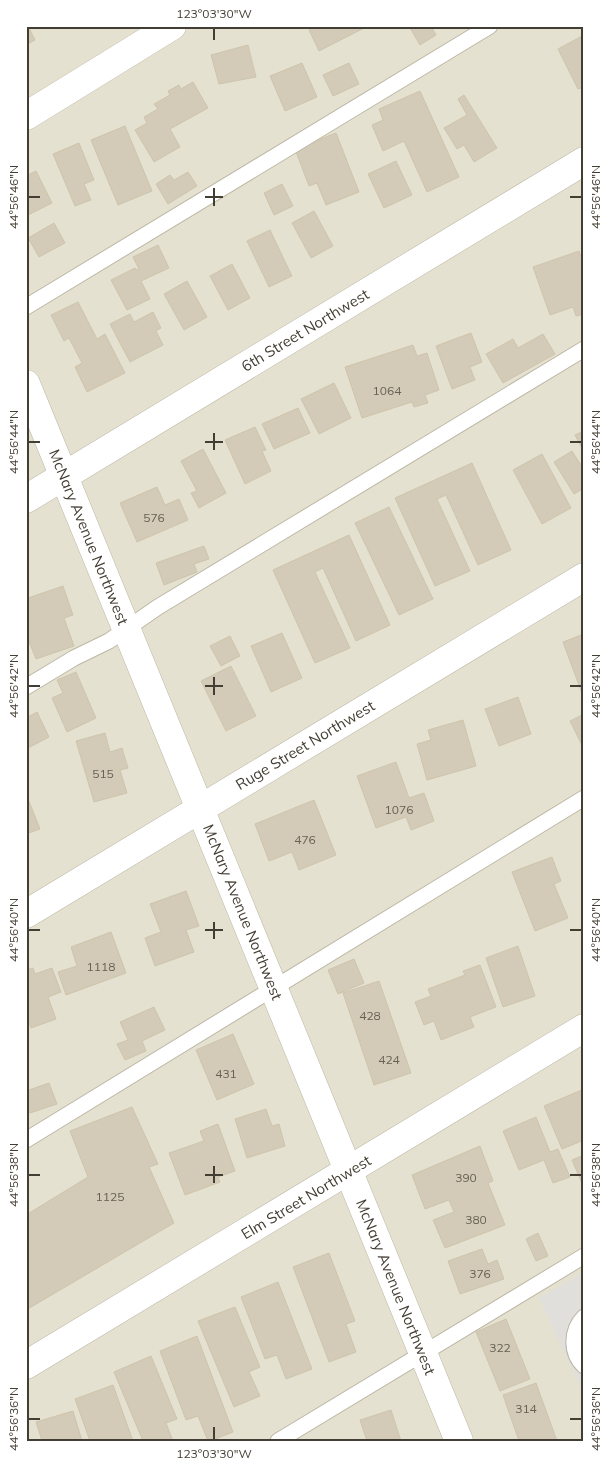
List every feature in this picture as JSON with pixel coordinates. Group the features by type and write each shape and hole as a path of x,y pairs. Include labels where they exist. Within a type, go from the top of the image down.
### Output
{"street":[{"path":"26,116 172,26"},
{"name":"6th Street Northwest","path":"26,499 584,161"},
{"name":"McNary Avenue Northwest","path":"26,384 459,1441"},
{"name":"Ruge Street Northwest","path":"26,914 584,577"},
{"name":"Elm Street Northwest","path":"26,1365 349,1172 584,1028"}],"lane":[{"path":"26,306 490,26"},
{"path":"26,687 74,658 109,642 126,628 158,607 584,350"},
{"path":"26,1140 584,798"},
{"path":"278,1441 584,1256"},
{"path":"584,1317 578,1324 572,1341 579,1361 584,1366"}],"shaded area":[{"path":"26,26 584,26 584,1441 26,1441"},
{"path":"584,1272 584,1395 539,1298"}],"building":[{"path":"26,26 28,26 35,40 26,45"},
{"path":"316,26 368,26 319,51 309,30"},
{"path":"409,26 431,26 436,35 420,45"},
{"path":"584,35 584,87 578,89 558,49"},
{"path":"248,45 256,77 219,84 211,55"},
{"path":"302,63 317,97 285,111 270,76"},
{"path":"349,63 359,84 333,96 323,75"},
{"path":"193,82 208,108 170,129 180,147 154,162 135,130 147,123 144,117 158,109 154,104 170,95 168,91 179,85 181,89"},
{"path":"420,91 459,177 427,192 404,141 383,151 372,125 383,120 379,109"},
{"path":"464,95 497,148 474,162 464,145 457,149 444,128 467,115 458,99"},
{"path":"125,126 152,191 118,205 91,140"},
{"path":"336,133 359,192 326,205 317,183 309,186 295,149"},
{"path":"79,143 94,180 84,184 91,200 75,206 53,154"},
{"path":"396,161 412,195 384,208 368,174"},
{"path":"36,171 52,203 26,216 26,176"},
{"path":"188,172 197,186 168,204 156,184 170,175 174,180"},
{"path":"282,184 293,206 274,215 264,193"},
{"path":"314,211 333,246 311,258 292,223"},
{"path":"54,223 65,243 39,257 28,238"},
{"path":"270,230 292,276 269,287 247,241"},
{"path":"158,245 169,268 141,281 150,299 127,310 111,280 135,268 136,270 139,269 133,257"},
{"path":"579,251 584,266 584,314 576,316 573,307 550,315 533,267"},
{"path":"232,264 250,298 228,310 210,276"},
{"path":"187,281 207,317 184,330 164,294"},
{"path":"78,302 97,339 105,334 125,373 87,392 75,367 82,363 69,338 64,341 51,315"},
{"path":"153,312 161,328 156,331 163,345 130,362 110,324 130,314 134,322"},
{"path":"471,333 482,362 470,367 475,380 452,389 436,346"},
{"path":"543,334 555,354 503,383 486,354 513,339 518,348"},
{"path":"413,345 417,356 427,353 439,390 425,395 428,403 414,407 412,402 362,418 345,367"},
{"path":"334,383 351,418 319,434 301,399"},
{"path":"298,408 310,433 274,449 262,424"},
{"path":"255,427 266,450 262,451 271,471 245,484 225,440"},
{"path":"584,431 584,452 575,435"},
{"path":"203,449 226,493 199,508 191,493 197,491 181,461"},
{"path":"572,451 584,470 584,488 574,494 554,462"},
{"path":"542,454 571,508 542,524 513,470"},
{"path":"472,463 511,550 478,565 446,495 437,499 470,571 435,586 395,498"},
{"path":"157,487 165,505 179,499 188,520 137,542 120,503"},
{"path":"389,507 433,599 399,615 355,523"},
{"path":"349,535 390,625 356,641 323,568 315,572 350,648 315,663 273,570"},
{"path":"204,546 209,559 194,564 197,572 164,585 156,563"},
{"path":"63,586 73,615 64,618 74,646 36,659 26,634 26,592 28,598"},
{"path":"282,633 302,678 271,692 251,646"},
{"path":"584,634 584,696 583,696 563,642"},
{"path":"230,636 240,656 221,666 210,646"},
{"path":"231,666 256,716 226,731 201,681"},
{"path":"76,672 96,718 67,732 52,698 63,693 57,680"},
{"path":"518,697 531,734 499,746 485,709"},
{"path":"37,712 49,737 26,749 26,718"},
{"path":"584,714 584,749 570,721"},
{"path":"463,720 476,766 427,780 417,744 431,740 428,730"},
{"path":"105,733 110,752 122,748 128,768 120,770 127,793 94,802 76,741"},
{"path":"396,762 409,798 424,793 434,821 411,830 406,817 376,828 357,776"},
{"path":"26,794 40,829 26,834"},
{"path":"314,800 336,855 299,870 292,852 269,861 255,824"},
{"path":"552,857 561,881 554,884 568,918 535,931 512,872"},
{"path":"186,891 199,926 186,930 194,952 155,966 145,938 161,932 150,904"},
{"path":"111,932 126,973 66,995 58,972 77,966 71,947"},
{"path":"518,946 535,996 503,1007 486,958"},
{"path":"354,959 364,983 338,994 328,970"},
{"path":"480,965 496,1007 470,1017 474,1027 441,1040 434,1021 424,1025 415,1002 431,996 428,989 465,975 463,971"},
{"path":"33,968 35,974 52,968 61,992 48,997 56,1019 31,1028 26,1014 26,970"},
{"path":"379,981 411,1073 374,1085 343,993"},
{"path":"154,1007 165,1030 142,1041 146,1051 125,1060 117,1044 128,1040 120,1022"},
{"path":"233,1034 254,1084 217,1100 196,1050"},
{"path":"49,1083 57,1104 30,1113 26,1104 26,1091"},
{"path":"584,1089 584,1140 562,1149 544,1106"},
{"path":"132,1107 158,1164 149,1167 174,1223 26,1310 26,1215 88,1177 70,1131"},
{"path":"266,1109 272,1126 279,1124 285,1146 247,1158 235,1119"},
{"path":"536,1117 550,1152 558,1149 570,1177 553,1183 544,1160 519,1170 503,1131"},
{"path":"218,1124 235,1171 218,1177 220,1182 185,1195 169,1153 204,1141 200,1131"},
{"path":"480,1146 493,1181 488,1183 505,1225 445,1248 433,1220 454,1212 449,1200 425,1209 412,1175"},
{"path":"584,1155 584,1188 572,1160"},
{"path":"538,1233 548,1256 536,1261 526,1239"},
{"path":"482,1249 488,1264 497,1260 504,1279 460,1294 448,1261"},
{"path":"329,1253 355,1321 346,1324 356,1352 329,1362 293,1267"},
{"path":"278,1282 312,1369 286,1379 277,1355 265,1359 241,1297"},
{"path":"235,1307 260,1367 249,1372 260,1396 234,1407 198,1321"},
{"path":"506,1319 530,1379 500,1391 476,1332"},
{"path":"197,1336 233,1432 210,1441 208,1441 198,1416 186,1420 160,1351"},
{"path":"151,1356 177,1419 166,1423 173,1441 143,1441 114,1372"},
{"path":"536,1383 557,1441 519,1441 503,1395"},
{"path":"113,1385 133,1441 90,1441 75,1399"},
{"path":"391,1410 401,1441 367,1441 360,1420"},
{"path":"73,1411 82,1441 42,1441 36,1422"}]}
